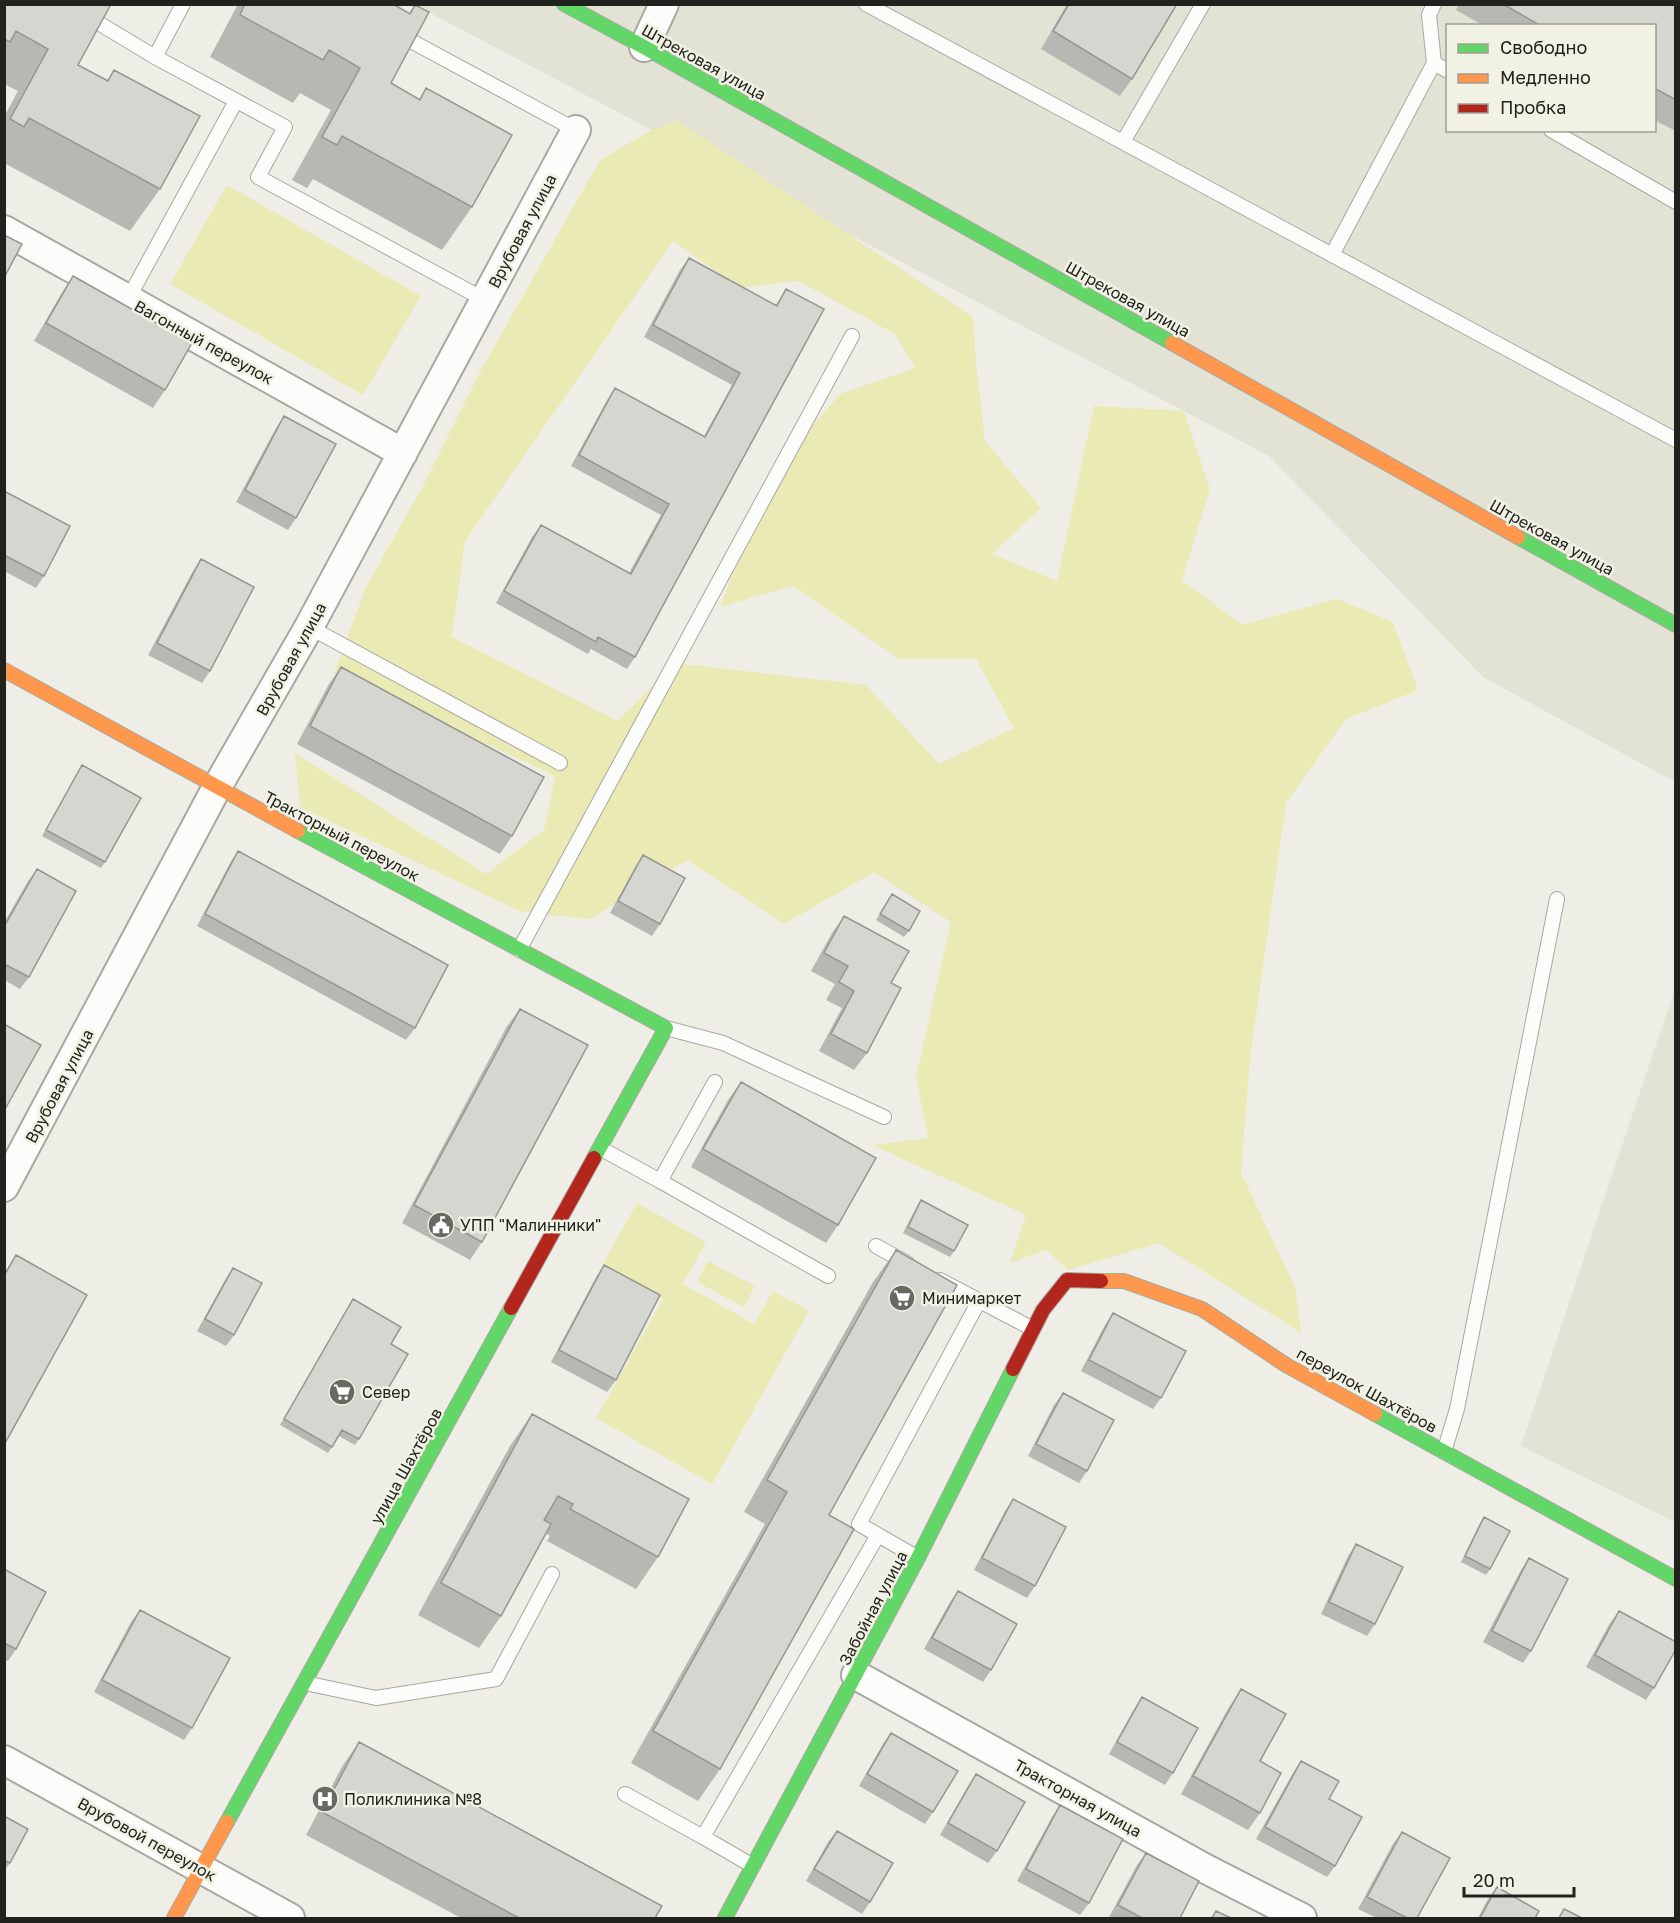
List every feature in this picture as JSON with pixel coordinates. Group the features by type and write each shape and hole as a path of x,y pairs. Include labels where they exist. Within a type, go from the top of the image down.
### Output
{"street":[{"name":"Штрековая улица","path":"564,4 1676,625"},
{"path":"644,47 664,4"},
{"name":"Врубовая улица","path":"4,1187 217,787 309,627 576,130"},
{"name":"Вагонный переулок","path":"4,230 403,453"},
{"name":"Тракторный переулок","path":"4,670 666,1028"},
{"name":"улица Шахтёров","path":"174,1918 666,1028"},
{"name":"переулок Шахтёров","path":"1043,1310 1066,1280 1124,1281 1202,1309 1286,1365 1676,1579"},
{"name":"Забойная улица","path":"725,1918 918,1558 1043,1310"},
{"name":"Тракторная улица","path":"856,1675 1206,1869 1302,1918"},
{"name":"Врубовой переулок","path":"4,1760 290,1918"}],"lane":[{"path":"67,4 155,57 285,127 258,177 485,300"},
{"path":"155,57 183,4"},
{"path":"866,4 1676,440"},
{"path":"1123,142 1203,4"},
{"path":"1332,255 1434,63 1429,15 1434,4"},
{"path":"384,26 576,130"},
{"path":"1434,63 1446,70"},
{"path":"128,299 236,100"},
{"path":"1554,132 1676,202"},
{"path":"519,950 852,336"},
{"path":"309,627 560,763"},
{"path":"1444,1452 1457,1409 1557,899"},
{"path":"666,1028 723,1043 884,1116"},
{"path":"660,1181 715,1082"},
{"path":"600,1148 828,1276"},
{"path":"876,1246 1033,1329"},
{"path":"918,1558 859,1524 979,1300"},
{"path":"703,1837 878,1535"},
{"path":"305,1683 376,1698 496,1679 552,1574"},
{"path":"625,1794 754,1867"}],"shaded area":[{"path":"415,5 1675,5 1675,782 1483,677 1269,456"},
{"path":"1675,988 1675,1522 1521,1446"}],"green space":[{"path":"676,120 973,317 985,441 1041,508 992,554 1057,581 1094,406 1184,411 1210,489 1182,580 1242,625 1337,599 1393,622 1418,690 1346,719 1286,803 1250,1058 1241,1173 1295,1287 1301,1333 1159,1243 1068,1270 1046,1250 1010,1263 1026,1215 872,1145 928,1138 916,1077 951,922 874,872 784,924 687,860 590,919 522,912 300,807 295,753 486,874 544,830 555,776 334,673 366,587 422,488 481,370 600,160 652,130","holes":["673,241 739,288 799,281 895,334 915,368 840,394 769,476 720,607 793,586 899,659 976,659 1014,728 939,764 866,685 675,663 618,721 452,637 465,541"]},
{"path":"227,185 421,296 363,395 170,284"},
{"path":"637,1203 706,1242 683,1284 754,1324 773,1291 809,1311 712,1484 596,1418 663,1299 603,1264"},
{"path":"708,1261 755,1286 744,1307 697,1282"}],"building":[{"path":"4,4 111,4 78,65 108,81 114,70 200,116 160,189 29,118 24,127 10,119 48,49 16,31 10,42 4,39"},
{"path":"245,4 393,4 410,14 415,5 429,12 391,83 420,100 426,88 512,135 472,207 342,136 337,145 322,137 360,68 329,50 323,60 240,15"},
{"path":"1069,4 1177,4 1132,79 1053,31"},
{"path":"1503,4 1676,4 1676,100 1656,89 1656,24 1538,24"},
{"path":"4,235 22,244 4,278"},
{"path":"689,258 777,306 786,289 824,309 635,657 598,637 596,642 504,591 541,525 631,574 669,504 579,455 615,388 705,437 740,373 653,325"},
{"path":"73,276 192,343 165,390 46,323"},
{"path":"284,416 336,444 296,518 245,490"},
{"path":"4,491 70,526 44,576 4,555"},
{"path":"201,559 254,587 210,671 157,643"},
{"path":"341,667 544,777 512,836 310,726"},
{"path":"82,765 141,798 105,862 46,830"},
{"path":"238,851 448,965 415,1028 205,914"},
{"path":"643,855 685,878 660,924 618,901"},
{"path":"37,869 76,891 29,977 4,964 4,927"},
{"path":"892,894 920,911 909,931 880,914"},
{"path":"844,916 909,951 891,983 901,988 867,1053 831,1034 854,991 839,982 848,966 824,953"},
{"path":"520,1009 588,1045 482,1242 414,1205"},
{"path":"4,1024 41,1045 4,1111"},
{"path":"741,1082 876,1158 838,1225 703,1149"},
{"path":"921,1200 968,1225 954,1251 908,1227"},
{"path":"896,1250 957,1285 829,1515 854,1529 720,1769 653,1731 787,1492 767,1480"},
{"path":"16,1255 87,1295 4,1445 4,1276"},
{"path":"604,1265 660,1295 616,1380 559,1350"},
{"path":"233,1268 262,1283 234,1335 205,1319"},
{"name":"Север","path":"353,1299 401,1327 391,1344 408,1354 359,1439 342,1430 332,1447 284,1419"},
{"path":"1113,1313 1186,1351 1161,1398 1089,1360"},
{"path":"1063,1393 1114,1420 1087,1471 1036,1444"},
{"path":"532,1414 689,1499 658,1557 570,1509 573,1504 558,1496 544,1520 551,1524 501,1616 441,1583"},
{"path":"1013,1499 1066,1527 1035,1586 982,1558"},
{"path":"1484,1517 1510,1531 1490,1569 1465,1556"},
{"path":"1356,1544 1403,1567 1375,1624 1329,1602"},
{"path":"1529,1558 1568,1579 1531,1651 1492,1631"},
{"path":"4,1569 46,1592 16,1649 4,1643"},
{"path":"958,1591 1017,1624 991,1670 932,1638"},
{"path":"140,1610 230,1658 192,1728 102,1680"},
{"path":"1619,1611 1676,1642 1676,1649 1654,1688 1595,1655"},
{"path":"1241,1689 1286,1714 1260,1761 1281,1773 1260,1813 1193,1776"},
{"path":"1142,1697 1198,1728 1173,1773 1117,1742"},
{"path":"891,1733 958,1771 933,1812 867,1774"},
{"path":"359,1742 662,1906 655,1918 519,1918 322,1812"},
{"path":"1301,1761 1339,1781 1329,1799 1362,1817 1335,1866 1265,1827"},
{"path":"976,1774 1025,1802 997,1851 948,1823"},
{"path":"1060,1805 1123,1839 1089,1903 1026,1869"},
{"path":"4,1816 28,1829 10,1863 4,1860"},
{"path":"837,1831 893,1863 870,1902 814,1869"},
{"path":"1402,1832 1450,1858 1417,1918 1407,1918 1367,1897"},
{"path":"1146,1853 1199,1881 1180,1918 1142,1918 1118,1905"},
{"path":"1497,1887 1539,1911 1535,1918 1480,1918"},
{"path":"1564,1909 1582,1918 1559,1918"},
{"path":"1216,1911 1231,1918 1212,1918"}],"traffic: fast":[{"path":"564,4 1172,343"},
{"path":"1518,537 1676,625"},
{"path":"298,831 666,1028 594,1158"},
{"path":"227,1822 511,1308"},
{"path":"725,1918 918,1558 1013,1369"},
{"path":"1375,1414 1676,1579"}],"traffic: slow":[{"path":"1172,343 1518,537"},
{"path":"4,670 298,831"},
{"path":"1101,1281 1124,1281 1202,1309 1286,1365 1375,1414"},
{"path":"174,1918 227,1822"}],"traffic: jam":[{"path":"511,1308 594,1158"},
{"path":"1013,1369 1043,1310 1067,1280 1101,1281"}],"place":[{"name":"УПП \"Малинники\"","path":"441,1225"},
{"name":"Минимаркет","path":"902,1298"},
{"name":"Север","path":"342,1392"},
{"name":"Поликлиника №8","path":"325,1799"}]}
